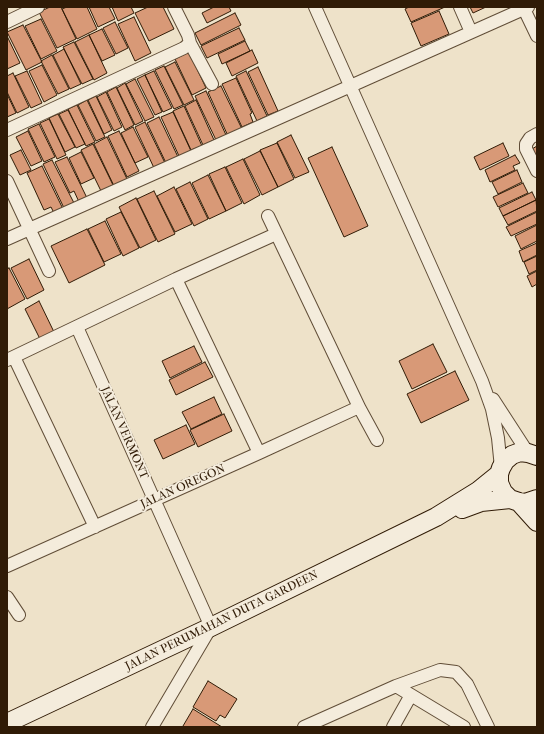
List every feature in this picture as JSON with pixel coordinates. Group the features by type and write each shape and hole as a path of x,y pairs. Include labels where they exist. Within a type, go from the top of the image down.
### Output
{"street":[{"path":"7,22 38,7"},
{"path":"174,7 188,35 190,43 212,84"},
{"path":"315,7 482,381 492,409 498,438 500,483 503,492 515,500 537,522"},
{"path":"460,7 471,32"},
{"path":"7,239 526,8 537,36"},
{"path":"7,130 184,48 190,43"},
{"path":"537,134 530,138 526,144 526,149 537,171"},
{"path":"7,181 49,272"},
{"path":"268,216 359,406 377,440"},
{"path":"95,527 10,358 176,279 276,234"},
{"path":"176,279 259,453"},
{"name":"JALAN VERMONT","path":"77,326 211,627"},
{"path":"482,381 512,429 534,454"},
{"name":"JALAN OREGON","path":"7,566 154,501 359,406"},
{"name":"JALAN PERUMAHAN DUTA GARDEEN","path":"7,723 211,627 436,517 478,491 500,471 505,461 512,455 520,452 534,454"},
{"name":"JALAN PERUMAHAN DUTA GARDEEN","path":"436,517 482,502 515,500 525,503 537,499"},
{"path":"7,597 19,615"},
{"path":"152,727 211,627"},
{"path":"304,727 396,686 440,670 456,672 467,684 488,727"},
{"path":"396,686 464,727"},
{"path":"393,727 411,695"}],"building":[{"path":"50,7 61,7 76,39 57,48 39,12"},
{"path":"67,7 87,7 97,29 77,39 62,9"},
{"path":"89,7 109,7 115,19 98,27"},
{"path":"112,7 131,7 134,13 118,21"},
{"path":"148,7 163,7 174,29 149,41 135,13"},
{"path":"214,7 229,7 231,11 207,23 202,13"},
{"path":"409,7 445,7 411,22 405,9"},
{"path":"470,7 486,7 473,13"},
{"path":"439,11 449,34 421,46 411,23"},
{"path":"235,13 241,25 201,45 195,33"},
{"path":"134,17 151,53 135,61 118,24"},
{"path":"41,19 57,51 41,59 25,26"},
{"path":"115,22 128,48 116,54 103,28"},
{"path":"23,25 42,62 26,70 7,32"},
{"path":"239,28 245,40 207,58 201,46"},
{"path":"102,29 115,55 102,61 89,35"},
{"path":"89,35 107,73 94,80 75,42"},
{"path":"7,36 20,63 7,69"},
{"path":"245,41 250,51 222,64 218,54"},
{"path":"74,42 93,79 82,84 63,47"},
{"path":"64,49 81,84 70,89 53,55"},
{"path":"252,50 258,63 232,76 226,63"},
{"path":"189,52 206,88 192,95 175,59"},
{"path":"52,55 69,89 58,94 41,61"},
{"path":"175,62 194,100 184,105 165,67"},
{"path":"42,65 57,95 44,102 29,71"},
{"path":"164,66 183,105 174,109 155,70"},
{"path":"258,67 278,111 268,115 248,72"},
{"path":"27,71 42,103 31,108 15,76"},
{"path":"154,71 172,108 163,112 145,75"},
{"path":"246,71 267,116 257,121 236,76"},
{"path":"13,73 29,107 17,113 7,92 7,76"},
{"path":"145,75 162,112 155,115 137,79"},
{"path":"236,78 252,113 250,114 253,122 242,127 222,84"},
{"path":"135,79 154,117 145,121 126,84"},
{"path":"125,83 143,121 135,125 117,88"},
{"path":"221,86 242,129 228,136 208,92"},
{"path":"116,87 134,125 125,130 107,92"},
{"path":"206,91 226,135 216,140 195,96"},
{"path":"106,92 122,127 114,131 97,97"},
{"path":"7,94 16,113 7,117"},
{"path":"96,96 112,130 104,134 88,100"},
{"path":"87,100 105,137 96,141 78,105"},
{"path":"196,100 214,140 203,145 185,106"},
{"path":"77,105 95,142 86,146 68,109"},
{"path":"184,106 202,146 191,150 173,111"},
{"path":"68,110 85,144 76,148 59,114"},
{"path":"173,112 191,151 179,156 161,117"},
{"path":"58,114 75,147 65,152 49,118"},
{"path":"159,117 178,157 166,163 147,123"},
{"path":"49,119 66,155 57,159 40,123"},
{"path":"145,122 165,163 154,168 135,127"},
{"path":"39,124 55,157 44,162 28,129"},
{"path":"133,127 148,157 135,163 121,133"},
{"path":"28,131 42,161 31,166 16,137"},
{"path":"119,131 139,171 127,177 108,136"},
{"path":"291,135 309,172 295,178 277,142"},
{"path":"107,137 127,179 114,186 94,144"},
{"path":"277,143 294,179 278,187 260,150"},
{"path":"503,143 509,156 480,170 474,157"},
{"path":"93,144 113,185 101,191 81,150"},
{"path":"537,146 537,160 532,149"},
{"path":"332,147 368,226 344,237 308,158"},
{"path":"21,150 31,170 20,175 10,155"},
{"path":"260,151 278,187 262,195 244,159"},
{"path":"81,152 94,178 81,184 69,158"},
{"path":"515,155 520,163 513,166 515,170 490,182 485,170"},
{"path":"67,157 87,198 79,202 74,191 70,193 55,162"},
{"path":"243,159 260,195 244,204 226,167"},
{"path":"52,160 74,203 64,208 43,164"},
{"path":"42,166 63,209 54,213 51,207 44,210 27,173"},
{"path":"225,167 242,203 226,211 209,174"},
{"path":"517,170 522,182 498,194 492,182"},
{"path":"208,175 226,211 209,219 192,183"},
{"path":"190,182 208,219 194,226 176,189"},
{"path":"523,183 528,193 498,207 493,197"},
{"path":"174,187 192,224 175,232 157,196"},
{"path":"154,191 175,234 158,242 137,199"},
{"path":"532,192 536,200 503,216 499,208"},
{"path":"136,198 156,240 140,248 119,207"},
{"path":"536,200 537,211 508,225 503,216"},
{"path":"121,212 139,248 123,256 106,219"},
{"path":"537,212 537,224 511,236 506,227"},
{"path":"105,221 121,254 104,262 88,229"},
{"path":"537,225 537,241 521,249 515,236"},
{"path":"87,229 105,265 69,283 51,246"},
{"path":"537,243 537,255 523,262 519,251"},
{"path":"537,256 537,270 529,274 524,262"},
{"path":"29,259 44,290 27,299 11,268"},
{"path":"9,268 25,299 7,309 7,269"},
{"path":"537,271 537,284 532,287 527,276"},
{"path":"39,301 54,332 40,339 25,309"},
{"path":"433,344 447,372 412,389 399,361"},
{"path":"194,346 202,362 170,378 162,361"},
{"path":"205,362 213,377 176,395 169,380"},
{"path":"455,371 469,400 421,423 407,394"},
{"path":"214,397 222,414 191,429 182,412"},
{"path":"224,414 232,431 198,447 190,430"},
{"path":"186,425 195,444 163,459 154,440"},
{"path":"208,681 237,699 225,718 220,715 216,721 193,707"},
{"path":"193,709 222,727 184,727 183,726"}]}
